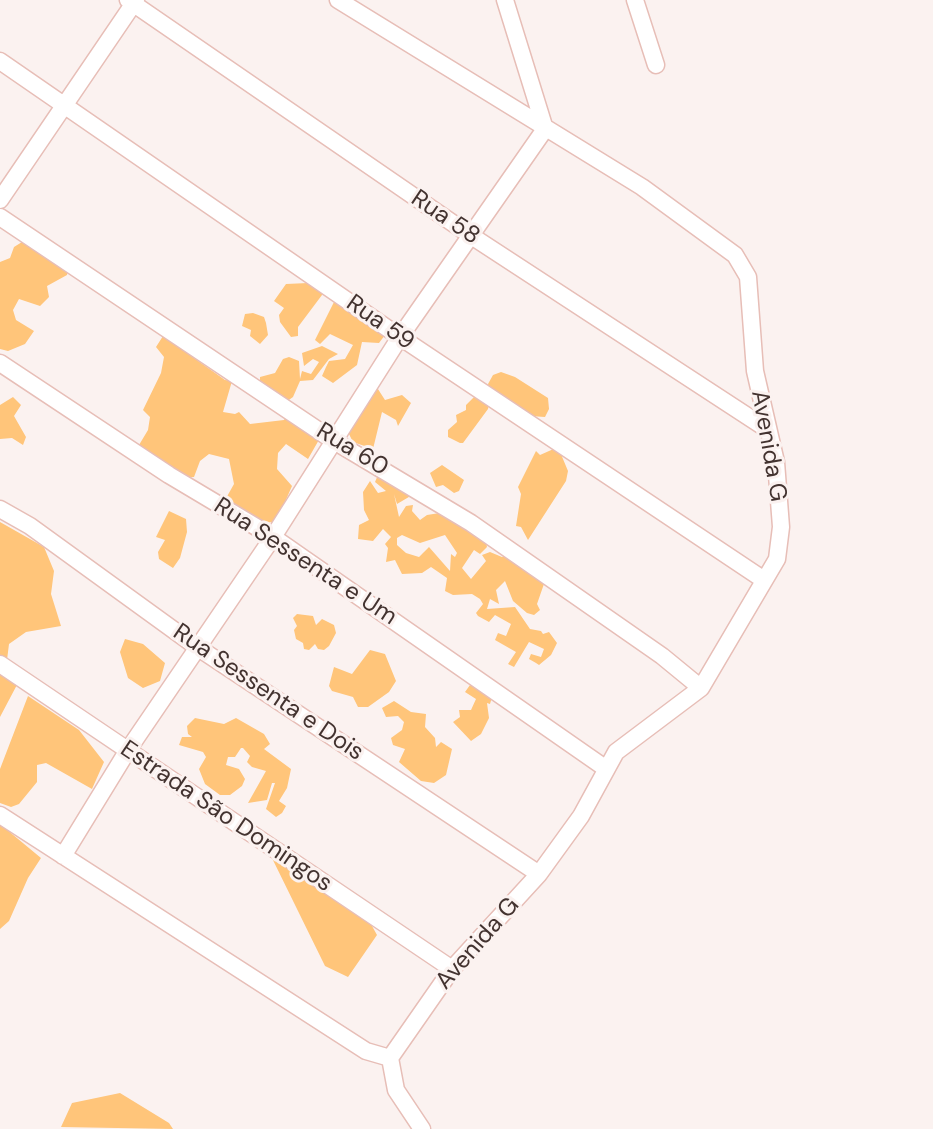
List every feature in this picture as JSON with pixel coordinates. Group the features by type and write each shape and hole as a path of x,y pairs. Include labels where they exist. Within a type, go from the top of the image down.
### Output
{"street":[{"name":"Avenida G","path":"338,0 665,203 735,255 748,277 755,370 776,462 781,538 777,559 701,688 662,720 628,740 606,768 581,816 539,874 452,969 390,1058"},
{"path":"63,856 128,750 273,537 400,337 545,129 505,0"},
{"path":"635,0 656,65"},
{"path":"0,200 132,1"},
{"name":"Rua 58","path":"132,1 470,235 767,429"},
{"name":"Rua 59","path":"0,61 400,337 764,580"},
{"name":"Rua 60","path":"0,217 334,441 471,523 662,656 701,688"},
{"name":"Rua Sessenta e Um","path":"0,363 169,475 273,537 606,768"},
{"name":"Rua Sessenta e Dois","path":"0,509 30,526 197,647 539,874"},
{"name":"Estrada São Domingos","path":"0,664 452,969"},
{"path":"0,815 366,1051 390,1058 396,1090 422,1129"}],"shaded area":[{"path":"22,242 69,265 67,275 47,286 49,297 40,306 19,299 13,310 16,320 34,331 25,344 8,351 0,349 0,262 10,258 14,247"},
{"path":"308,283 325,291 298,327 298,336 291,337 280,322 279,315 284,308 274,301 286,284"},
{"path":"337,296 385,335 379,343 362,342 357,365 333,383 322,376 329,361 345,359 353,345 330,334 320,344 315,340"},
{"path":"253,313 264,317 266,323 268,335 260,344 250,336 251,330 242,326 245,314"},
{"path":"163,336 225,380 232,381 223,412 239,412 250,424 284,420 287,415 320,438 308,459 286,444 278,453 277,469 292,486 278,518 272,522 260,524 225,500 234,484 229,459 209,454 200,461 194,477 178,478 139,445 148,430 150,417 143,410 161,373 164,357 156,347"},
{"path":"322,346 338,354 329,359 313,380 300,381 293,397 286,402 260,385 260,377 275,373 283,359 289,357 299,361 300,379 302,371 311,374 319,362 313,359 304,366 302,353"},
{"path":"501,372 515,377 548,398 549,409 545,417 530,416 490,393 488,384 493,375"},
{"path":"376,386 385,400 402,395 411,403 398,426 396,420 382,412 373,449 353,442 347,430"},
{"path":"475,396 489,404 488,409 463,443 460,443 448,437 448,430 457,422 456,415 466,410 466,405"},
{"path":"13,397 21,405 14,416 26,437 23,445 12,438 0,439 0,405"},
{"path":"558,447 568,471 566,481 528,540 521,527 516,526 521,494 518,487 536,451 540,455"},
{"path":"442,465 464,480 459,491 454,493 443,485 436,487 430,473"},
{"path":"378,475 419,491 397,504 394,494 399,517 406,506 413,505 412,511 420,520 427,515 446,512 485,537 487,547 480,554 474,550 462,568 471,579 486,561 482,555 490,552 502,557 510,553 545,581 537,604 540,610 534,615 527,613 513,601 505,581 496,590 499,604 490,599 487,609 515,607 530,629 543,634 549,632 557,643 551,655 539,665 529,659 531,654 541,657 544,649 529,642 514,667 508,664 516,652 495,640 498,633 506,636 511,624 495,615 489,622 478,616 476,613 483,604 480,599 472,594 453,595 445,591 447,578 431,567 422,573 402,574 395,560 386,562 388,548 385,544 391,537 383,529 373,541 358,539 359,525 369,520 364,510 363,492 370,481 378,493 386,491 375,482","holes":["402,535 420,543 445,535 457,553 455,557 451,554 450,571 429,547 419,557 406,553 397,545 397,538"]},
{"path":"169,511 186,519 187,532 180,558 173,568 159,559 158,552 165,540 156,537"},
{"path":"0,522 44,547 54,571 51,594 61,626 26,632 9,644 7,660 19,681 0,717"},
{"path":"297,614 313,616 316,625 322,619 334,625 336,633 329,646 324,650 318,649 315,644 309,650 304,649 303,643 296,639 294,630 297,626 293,618"},
{"path":"125,639 143,644 165,663 160,681 143,688 128,678 120,652"},
{"path":"370,650 385,654 396,681 389,692 368,707 358,707 353,697 332,691 329,686 334,667 352,674"},
{"path":"470,685 492,697 490,704 487,703 489,718 481,734 471,741 453,722 460,717 459,710 471,710 476,699 465,692"},
{"path":"28,696 79,730 104,762 92,789 46,763 37,765 37,782 19,804 11,807 0,803 0,769"},
{"path":"394,701 411,712 426,714 425,727 435,738 436,747 441,742 452,749 446,775 434,783 421,781 399,762 405,749 393,745 391,738 402,730 404,722 398,716 386,717 382,708"},
{"path":"195,718 224,724 236,718 264,734 270,744 264,749 291,769 287,788 279,801 286,806 282,813 276,817 266,809 275,783 272,783 267,800 248,803 266,771 252,767 247,762 250,756 243,748 235,757 228,757 226,765 239,769 245,779 242,786 230,795 220,795 205,784 199,769 206,757 203,752 179,745 182,737 192,737 188,734 187,726"},
{"path":"0,824 41,858 28,878 9,921 0,929"},
{"path":"269,852 367,917 377,935 348,977 325,966"},
{"path":"120,1093 169,1123 173,1129 61,1127 72,1103"}]}
